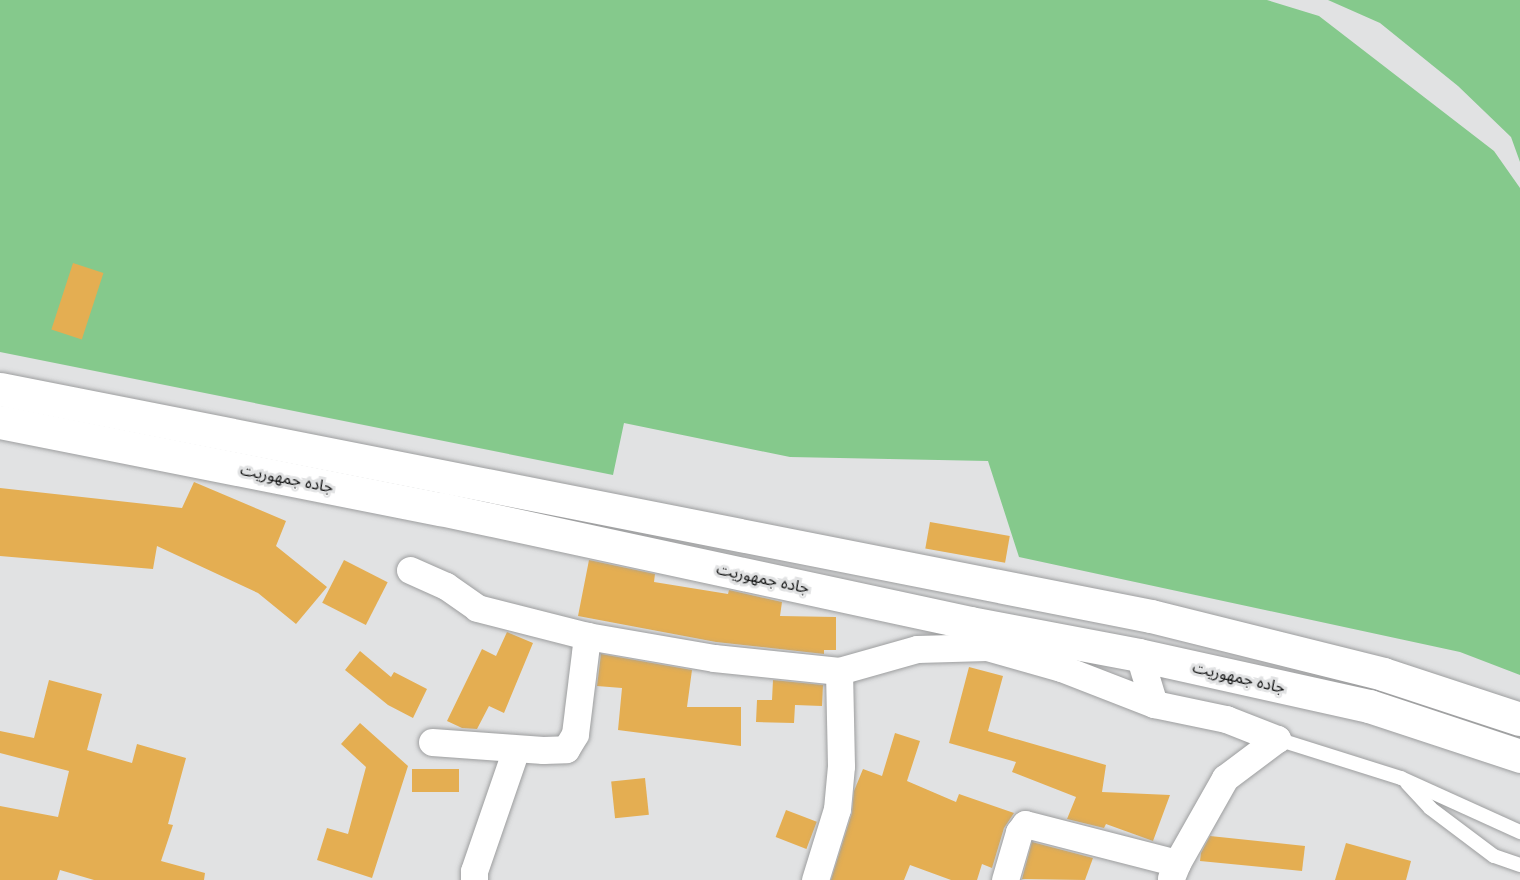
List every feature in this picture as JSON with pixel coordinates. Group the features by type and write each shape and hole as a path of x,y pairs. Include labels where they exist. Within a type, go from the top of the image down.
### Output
{"main road":[{"name":"جاده جمهوریت","path":"0,389 1150,616 1383,674 1520,719"},
{"name":"جاده جمهوریت","path":"0,422 429,506 970,623 1140,655 1369,706 1520,756"}],"street":[{"path":"410,570 446,586 477,608 586,636 714,658 839,671 917,649 987,647 1060,668 1154,704 1226,719 1277,739"},
{"path":"432,742 516,749 566,748 575,734 586,636"},
{"path":"1140,655 1154,704"},
{"path":"814,880 837,810 841,766 839,671"},
{"path":"1005,880 1019,832 1025,824 1174,871 1225,778 1277,739"},
{"path":"474,880 474,871 516,749"}],"lane":[{"path":"1277,739 1401,778 1520,832"},
{"path":"1401,778 1430,808 1494,856 1520,865"}],"green space":[{"path":"0,0 1267,0 1319,16 1494,151 1520,188 1520,675 1460,652 1019,557 988,461 790,457 624,423 613,475 0,352"},
{"path":"1328,0 1520,0 1520,162 1511,137 1458,86 1380,23"}],"building":[{"path":"73,263 103,273 82,339 51,330"},
{"path":"194,482 286,521 276,546 327,587 296,624 258,593 157,546 153,569 0,556 0,488 182,508"},
{"path":"930,522 1010,536 1005,563 925,549"},
{"path":"344,560 388,582 366,625 322,603"},
{"path":"589,560 655,574 654,582 728,594 729,590 782,602 780,616 836,617 836,650 824,650 824,654 716,642 578,616"},
{"path":"507,632 533,643 504,713 489,706 477,729 462,728 447,721 482,649 496,656"},
{"path":"360,651 391,677 394,672 427,689 413,718 388,705 345,670"},
{"path":"601,654 692,670 687,707 741,707 741,746 618,730 622,688 597,686"},
{"path":"969,667 1003,676 988,731 1106,765 1102,792 1170,795 1153,841 1106,824 1104,828 1067,819 1076,797 1012,772 1016,762 949,743"},
{"path":"49,680 102,694 87,750 132,763 137,744 186,758 168,824 173,825 161,861 205,873 204,880 94,880 60,870 57,880 0,880 0,806 58,817 69,771 0,753 0,731 34,738"},
{"path":"773,680 823,685 822,706 795,705 794,723 756,722 757,700 772,700"},
{"path":"360,723 408,766 372,878 317,860 327,828 348,834 366,767 341,744"},
{"path":"895,733 920,741 907,781 956,802 959,794 1014,813 1004,828 992,868 982,864 977,880 951,880 910,865 904,880 831,880 852,813 854,791 863,769 882,776"},
{"path":"412,769 459,769 459,792 412,792"},
{"path":"645,778 649,815 615,818 611,782"},
{"path":"786,810 817,822 806,849 776,837"},
{"path":"1210,836 1305,846 1302,871 1200,861 1201,853"},
{"path":"1032,842 1093,858 1085,880 1022,879"},
{"path":"1346,843 1411,861 1406,880 1335,880"}]}
